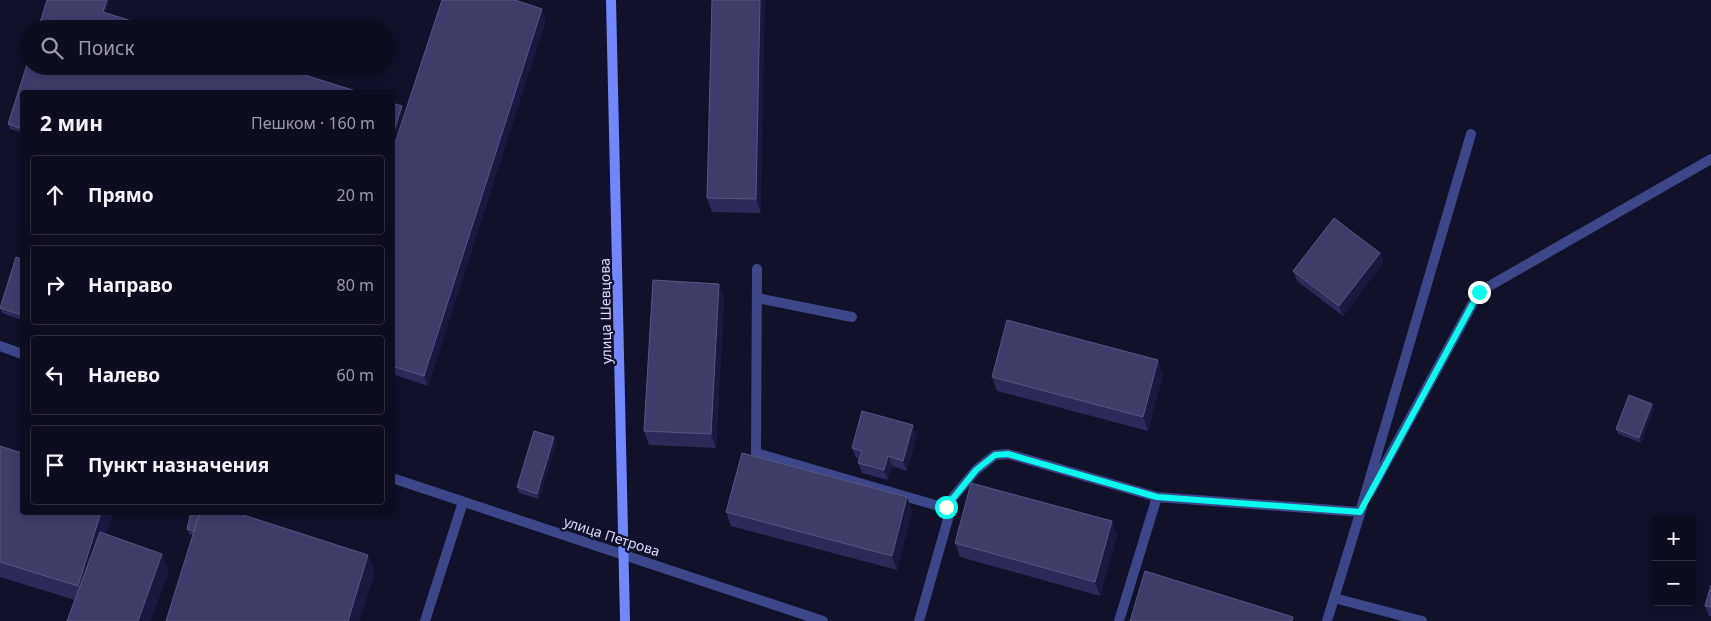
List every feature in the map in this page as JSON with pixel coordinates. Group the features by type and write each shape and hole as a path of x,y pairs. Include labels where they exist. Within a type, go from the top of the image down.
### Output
{"main road":[{"name":"улица Шевцова","path":"611,0 625,621"}],"street":[{"path":"1327,621 1471,134"},
{"path":"1360,512 1479,292 1711,159"},
{"path":"758,269 756,453 946,507 950,512 919,621"},
{"path":"757,298 852,317"},
{"path":"0,346 20,353"},
{"path":"946,507 976,470 995,455 1008,454 1157,497 1360,512"},
{"name":"улица Петрова","path":"395,479 823,621"},
{"path":"1119,621 1157,497"},
{"path":"425,621 463,502"},
{"path":"1334,598 1422,621"}],"building":[{"path":"47,0 107,0 103,12 128,20 41,20"},
{"path":"442,0 515,0 542,9 424,376 395,367 395,143"},
{"path":"712,0 760,0 756,199 707,198"},
{"path":"24,75 305,75 353,90 20,90 20,128 8,124"},
{"path":"395,104 402,106 395,128"},
{"path":"1334,218 1380,253 1339,306 1293,271"},
{"path":"16,257 20,258 20,314 0,308"},
{"path":"653,280 719,284 711,434 644,431"},
{"path":"1007,320 1158,360 1143,417 992,377"},
{"path":"1629,395 1652,404 1639,438 1616,429"},
{"path":"862,411 913,425 903,461 888,456 884,470 858,463 862,451 852,448"},
{"path":"534,431 554,437 537,494 517,487"},
{"path":"0,446 20,452 20,515 100,515 78,586 0,562"},
{"path":"742,453 907,497 892,556 726,512"},
{"path":"971,483 1112,521 1095,582 955,543"},
{"path":"190,515 199,515 194,531 187,529"},
{"path":"199,515 243,515 368,555 348,621 166,621"},
{"path":"100,532 162,554 138,621 67,621"},
{"path":"1145,571 1293,617 1292,621 1130,621"},
{"path":"1711,585 1711,607 1705,606"}],"route":[{"path":"946,507 976,470 995,455 1008,454 1157,497 1360,512 1479,292"}]}
